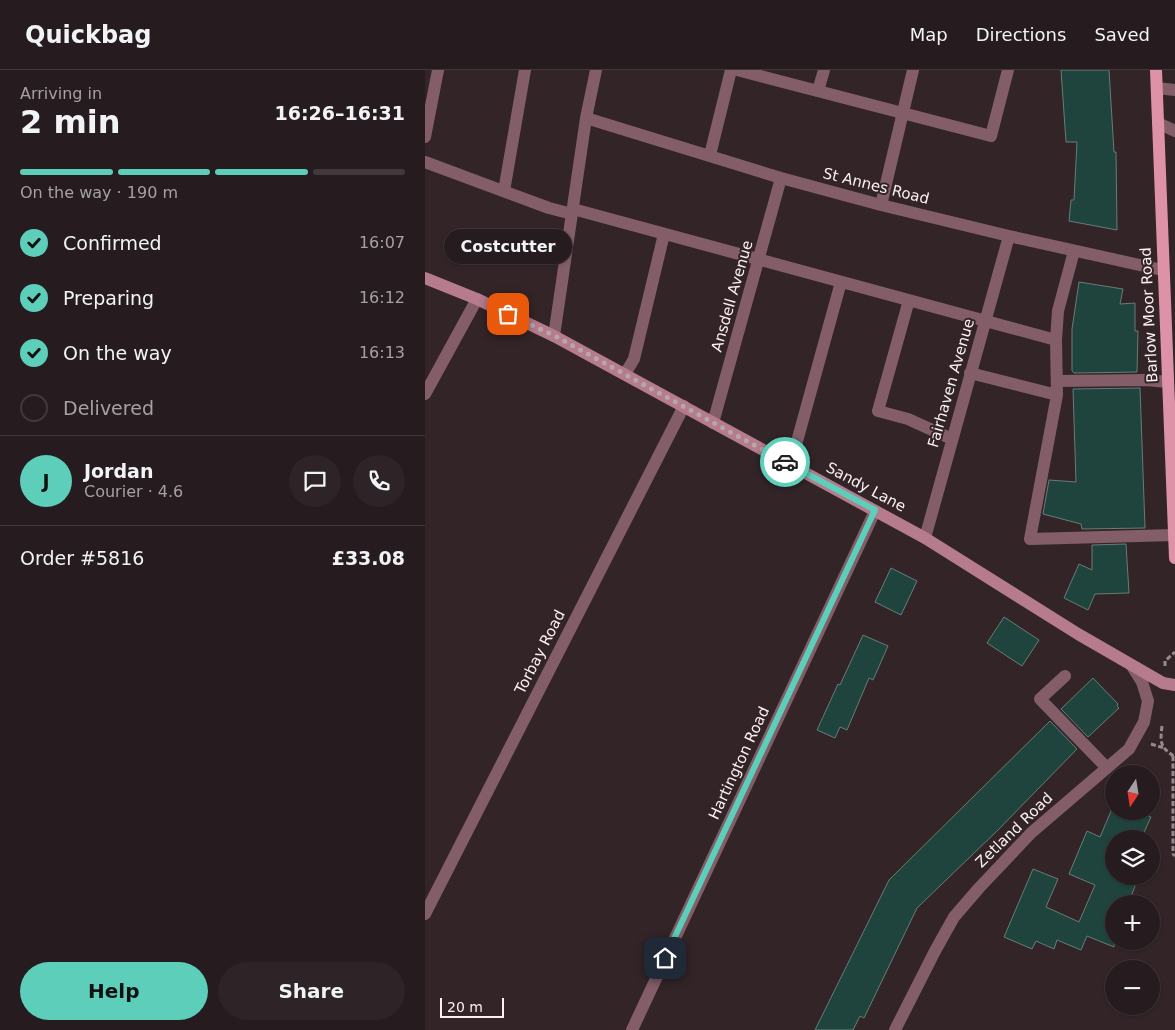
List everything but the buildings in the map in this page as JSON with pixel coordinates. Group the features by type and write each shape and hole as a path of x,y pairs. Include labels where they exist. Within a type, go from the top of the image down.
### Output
{"main road":[{"name":"Barlow Moor Road","path":"1156,70 1162,270 1171,374 1175,558"}],"street":[{"path":"425,137 438,70"},
{"path":"504,191 525,70"},
{"path":"555,336 587,118 596,70"},
{"path":"710,155 731,70"},
{"path":"737,70 991,136 1008,70"},
{"path":"818,91 824,70"},
{"path":"881,204 913,70"},
{"path":"1157,88 1175,90"},
{"name":"St Annes Road","path":"587,118 781,178 1009,236 1162,270"},
{"path":"1158,123 1175,131"},
{"path":"425,162 549,208 664,234 1056,340"},
{"name":"Ansdell Avenue","path":"713,423 781,178"},
{"path":"625,374 634,359 664,234"},
{"name":"Fairhaven Avenue","path":"925,538 1009,236"},
{"path":"1074,251 1058,311 1056,340 1057,396 1030,539 1174,535"},
{"name":"Sandy Lane","path":"425,278 477,299 555,336 684,406 925,538 1132,666 1163,683 1175,685"},
{"path":"786,462 796,445 841,282"},
{"path":"425,394 477,299"},
{"path":"909,300 878,411 908,419 952,440"},
{"path":"970,373 1057,396"},
{"path":"1057,381 1146,380 1171,374"},
{"name":"Torbay Road","path":"425,914 684,406"},
{"name":"Hartington Road","path":"632,1030 875,510"},
{"name":"Zetland Road","path":"1110,765 1129,749 1146,716 1148,701 1142,682 1132,666"},
{"path":"1065,676 1040,700 1105,766"},
{"name":"Zetland Road","path":"895,1030 935,951 955,917 1002,862 1031,833 1105,770"}],"path":[{"path":"1162,720 1161,741 1164,749 1174,756 1173,854 1175,856"}],"way so far":[{"path":"508,314 555,336 785,462"}],"place":[{"name":"Costcutter","path":"508,314"}],"route":[{"path":"665,958 875,510 785,462"}]}
